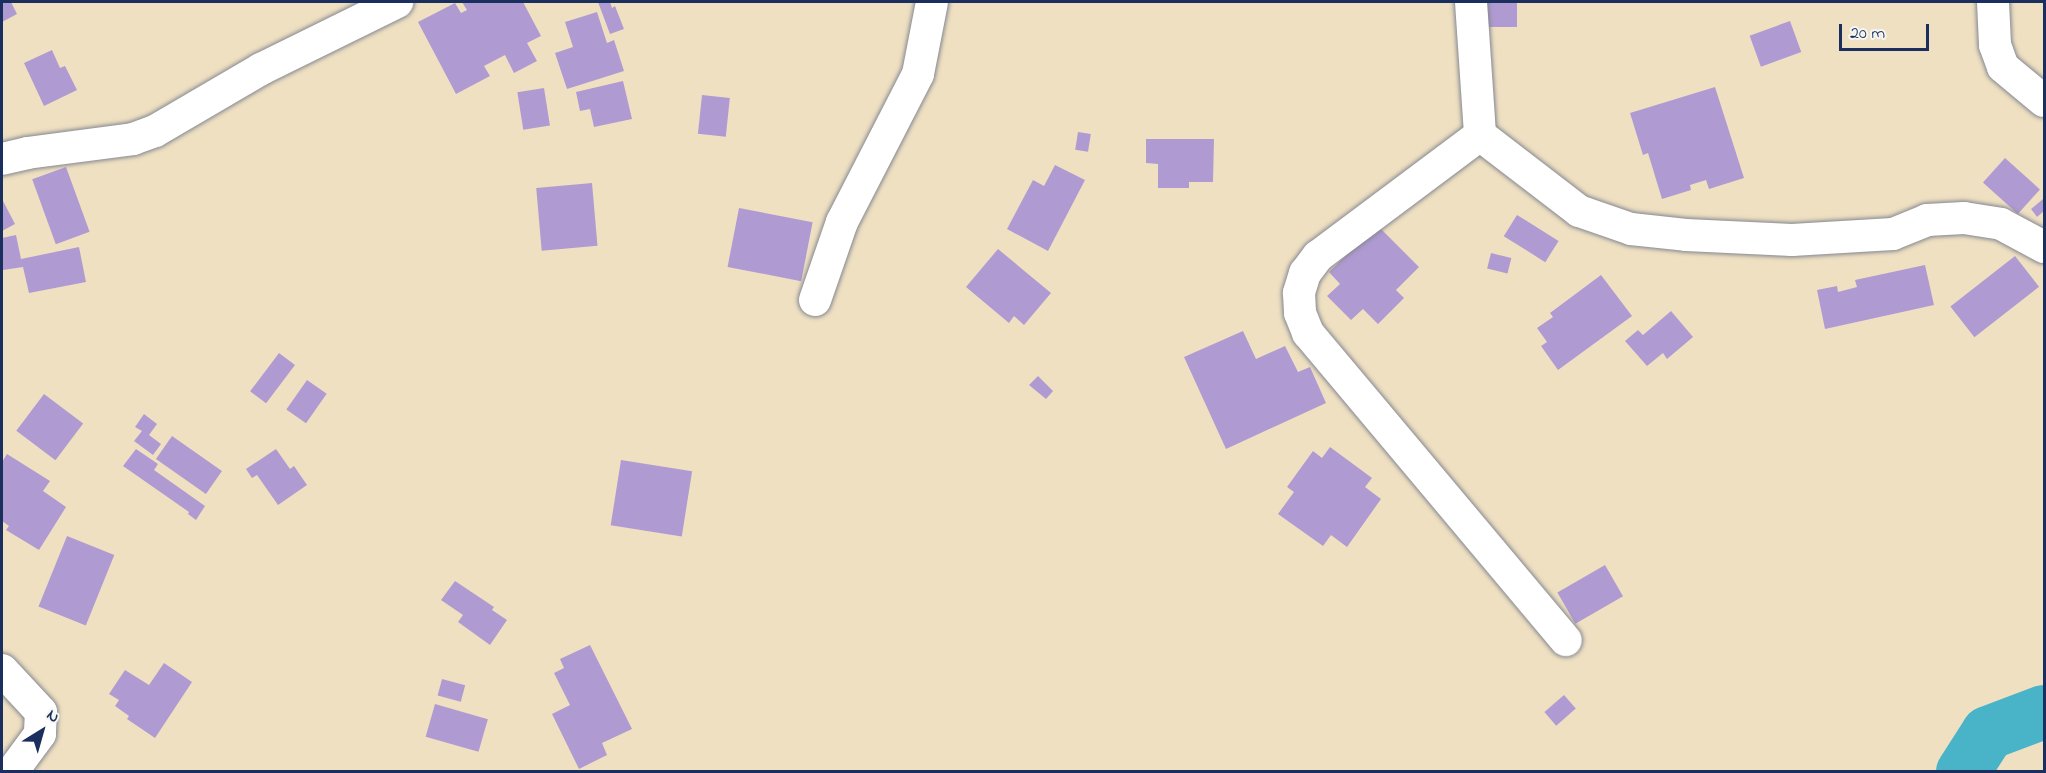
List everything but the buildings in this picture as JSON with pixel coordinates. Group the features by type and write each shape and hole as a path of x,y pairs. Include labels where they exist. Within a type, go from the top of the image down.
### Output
{"street":[{"path":"2,159 27,153 133,140 155,131 261,69 397,2"},
{"path":"815,300 842,222 918,74 932,2"},
{"path":"1471,2 1480,135 1579,211 1631,229 1686,235 1792,240 1893,234 1927,220 1964,218 2001,224 2044,247"},
{"path":"1993,2 1995,45 2003,67 2044,101"},
{"path":"1480,135 1318,256 1305,273 1299,293 1300,313 1308,333 1566,640"},
{"path":"2,670 41,712 40,734 12,771"}],"waterway":[{"path":"1963,772 1988,733 2044,712"}]}
